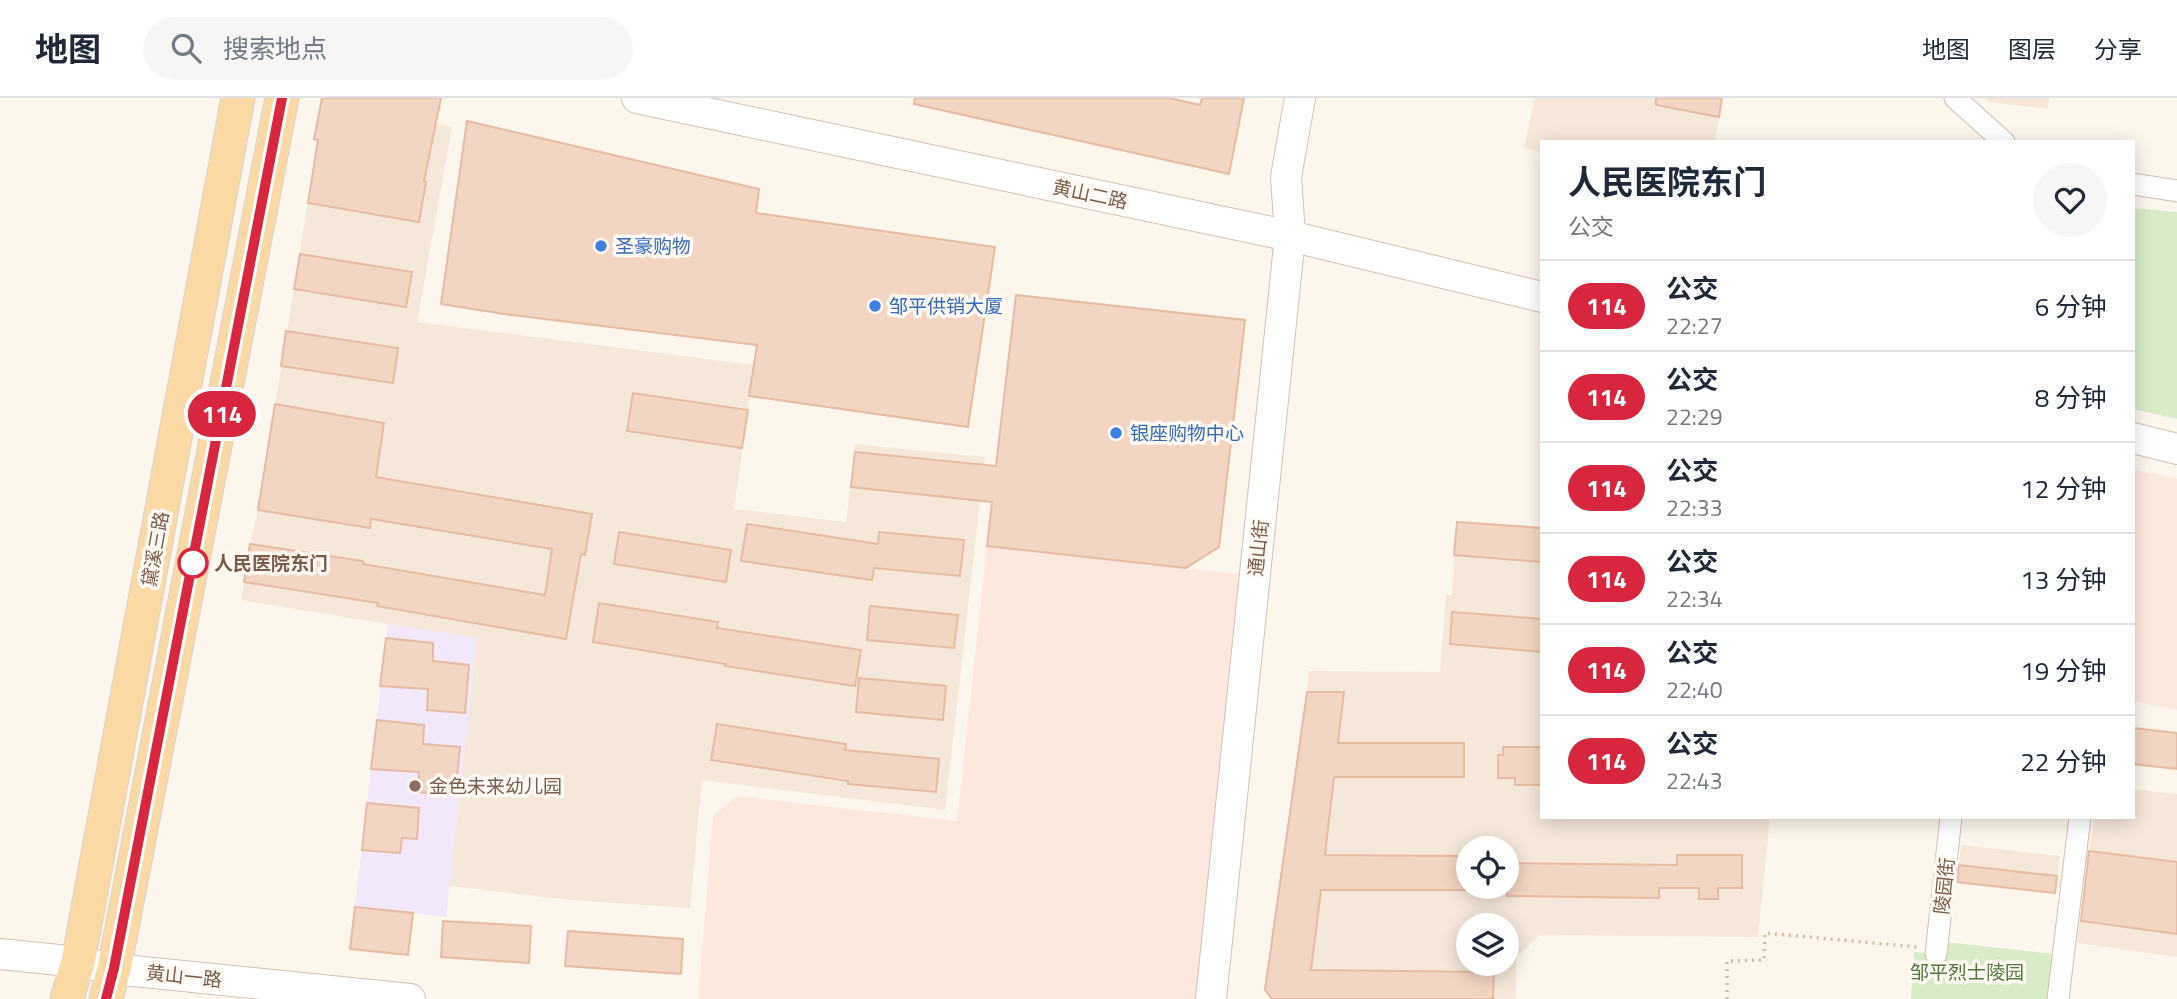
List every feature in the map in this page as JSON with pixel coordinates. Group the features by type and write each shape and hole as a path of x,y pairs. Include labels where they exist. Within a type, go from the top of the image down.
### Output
{"main road":[{"name":"黛溪三路","path":"67,999 78,962 238,98"},
{"name":"黛溪三路","path":"110,984 282,98"}],"street":[{"name":"黄山二路","path":"637,98 1290,236 1540,297"},
{"name":"通山街","path":"1211,999 1290,236 1286,177 1300,98"},
{"path":"1955,98 2002,140"},
{"path":"2135,184 2177,191"},
{"path":"2135,438 2177,449"},
{"name":"陵园街","path":"1936,952 1951,819"},
{"path":"2058,999 2080,819"},
{"name":"黄山一路","path":"0,954 78,962 110,984 410,999"}],"path":[{"path":"1727,999 1727,961 1764,960 1765,933 1936,952"}],"shaded area":[{"path":"1535,98 1722,98 1715,140 1540,140 1540,152 1524,148"},
{"path":"1985,98 2049,98 2048,109 1989,102"},
{"path":"436,124 452,127 417,322 754,365 734,509 846,522 855,444 985,457 945,810 702,780 690,908 570,900 449,886 477,639 241,600 318,140 428,162"},
{"path":"2135,469 2177,479 2177,710 2135,701"},
{"path":"1457,522 1540,528 1540,819 1770,819 1758,937 1540,935 1519,954 1519,913 1456,913 1456,976 1516,976 1516,999 1308,999 1344,692 1307,692 1309,671 1440,672 1446,595 1452,595"},
{"path":"987,546 1246,575 1203,999 698,999 713,816 736,796 957,821"},
{"name":"金色未来幼儿园","path":"388,624 477,638 446,917 413,913 408,955 350,949"},
{"path":"2135,789 2177,794 2177,957 2077,943 2094,819 2135,819"},
{"path":"1961,845 2060,856 2055,893 1957,882"}],"green space":[{"path":"2135,208 2177,212 2177,419 2135,409"},
{"name":"邹平烈士陵园","path":"1946,942 2054,954 2047,999 1911,999 1914,952 1936,954"}],"building":[{"path":"322,98 441,98 424,181 426,182 419,222 308,203 318,140 314,139"},
{"path":"915,98 1169,98 1200,105 1202,98 1244,98 1229,174 914,104"},
{"path":"1656,98 1722,98 1719,117 1656,105"},
{"path":"467,121 759,189 756,213 995,247 968,427 749,396 757,345 441,304"},
{"path":"300,254 412,272 406,307 294,289"},
{"name":"银座购物中心","path":"1016,295 1245,320 1219,547 1186,568 987,546 992,502 851,487 855,452 996,466"},
{"path":"286,331 398,348 393,383 281,366"},
{"path":"633,393 748,410 742,448 627,431"},
{"path":"275,404 384,423 376,477 592,514 585,555 581,554 566,639 377,606 378,603 244,582 250,544 363,561 363,564 545,595 552,549 371,519 370,528 258,510"},
{"path":"1457,522 1540,528 1540,562 1454,555"},
{"path":"747,524 878,544 879,532 964,540 960,576 874,568 872,580 741,561"},
{"path":"619,532 731,550 726,582 614,564"},
{"path":"599,603 718,622 717,628 861,650 855,686 593,642"},
{"path":"870,606 958,615 954,648 867,640"},
{"path":"1452,612 1540,619 1540,652 1450,644"},
{"path":"386,638 433,643 433,661 469,665 465,713 427,710 428,689 380,686"},
{"path":"859,678 946,686 943,720 856,712"},
{"path":"1307,692 1344,692 1338,743 1464,743 1464,777 1334,777 1325,855 1456,856 1456,890 1321,890 1311,970 1456,972 1456,976 1494,976 1493,999 1272,999 1265,990"},
{"path":"377,720 424,725 423,744 460,747 455,796 418,792 419,772 371,769"},
{"path":"717,724 846,744 845,750 939,759 936,792 848,784 848,781 711,760"},
{"path":"2135,728 2177,733 2177,769 2135,764"},
{"path":"1503,747 1540,747 1540,785 1515,785 1515,778 1498,778 1498,755 1503,755"},
{"path":"367,803 419,808 417,839 402,838 400,853 362,850"},
{"path":"2089,851 2177,862 2177,934 2081,921"},
{"path":"1677,855 1742,855 1742,888 1718,888 1718,899 1699,899 1699,888 1659,888 1659,898 1519,896 1519,863 1677,865"},
{"path":"1959,865 2057,876 2055,893 1957,882"},
{"path":"355,907 413,913 408,955 350,949"},
{"path":"443,921 531,926 529,963 441,957"},
{"path":"568,931 683,939 681,974 565,966"}],"bus line":[{"name":"114","path":"106,999 194,561 282,98"}],"place":[{"name":"圣豪购物","path":"601,246"},
{"name":"邹平供销大厦","path":"875,306"},
{"name":"银座购物中心","path":"1116,433"},
{"name":"人民医院东门","path":"193,563"},
{"name":"金色未来幼儿园","path":"415,786"}]}
